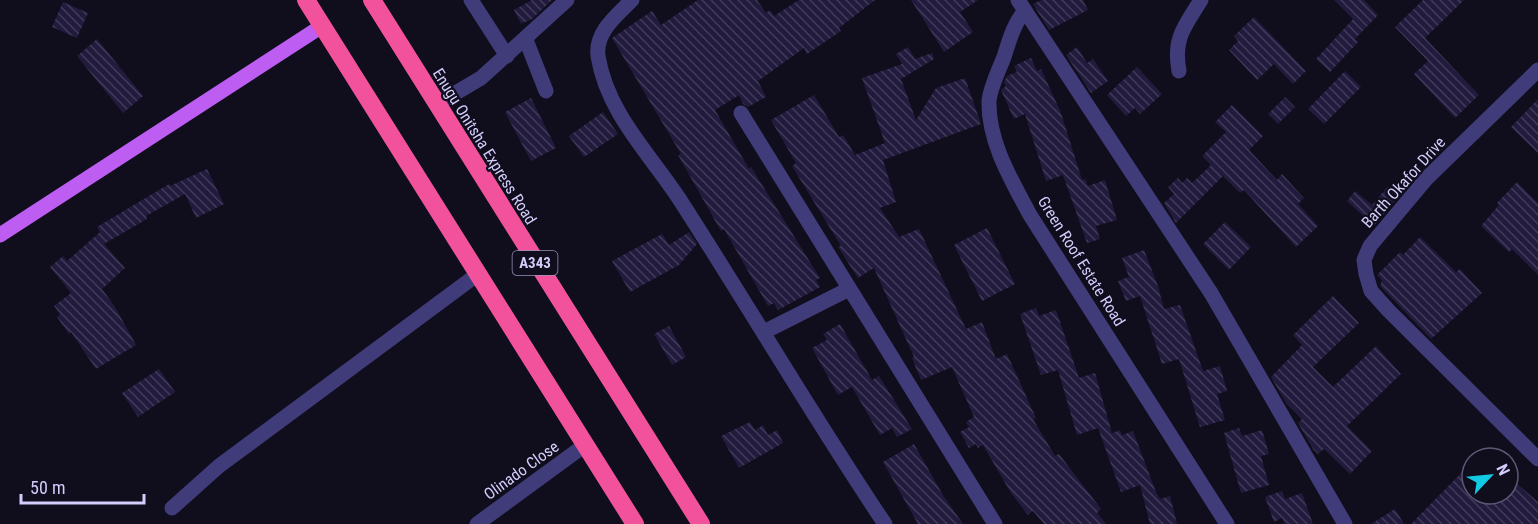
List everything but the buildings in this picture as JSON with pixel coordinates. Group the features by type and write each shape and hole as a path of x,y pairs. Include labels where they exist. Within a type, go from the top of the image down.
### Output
{"highway":[{"path":"306,0 635,524"},
{"name":"Enugu Onitsha Express Road","path":"372,0 701,524"}],"main road":[{"path":"0,235 322,26"}],"street":[{"path":"471,0 507,56"},
{"path":"437,104 481,78 526,40 567,0"},
{"path":"632,0 606,26 598,55 615,106 629,130 677,196 764,332 833,447 885,524"},
{"path":"1179,71 1176,50 1182,30 1201,0"},
{"path":"1022,5 1211,293 1345,524"},
{"name":"Green Roof Estate Road","path":"1022,5 989,100 995,137 1007,173 1030,215 1227,524"},
{"path":"526,40 546,90"},
{"name":"Barth Okafor Drive","path":"1538,70 1427,178 1370,246 1364,260 1371,291 1538,459"},
{"path":"741,112 994,524"},
{"path":"172,508 219,466 478,274"},
{"path":"764,332 849,289"},
{"name":"Olinado Close","path":"477,524 585,445"}]}
